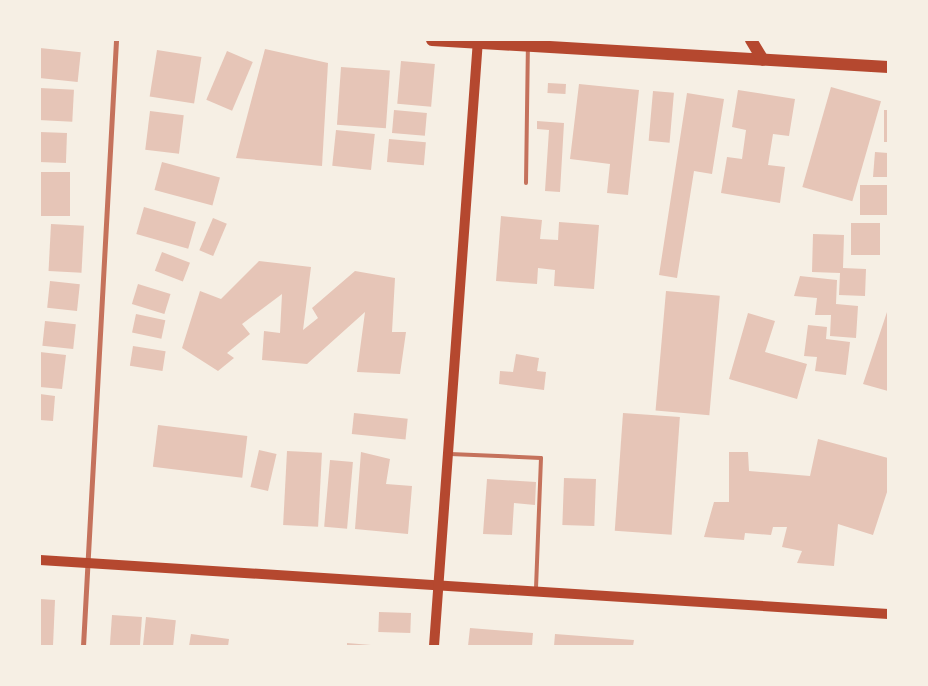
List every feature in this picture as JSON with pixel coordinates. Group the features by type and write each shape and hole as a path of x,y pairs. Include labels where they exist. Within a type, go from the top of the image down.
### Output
{"main road":[{"path":"432,40 477,41 528,46 888,67"},
{"path":"751,40 763,60"},
{"path":"434,646 477,41"},
{"path":"40,560 888,614"}],"street":[{"path":"83,646 116,40"}],"lane":[{"path":"526,183 528,46"},
{"path":"448,454 541,458 536,592"}],"building":[{"path":"40,48 81,52 78,82 40,78"},
{"path":"265,49 328,63 322,166 236,158"},
{"path":"157,50 201,57 194,103 150,96"},
{"path":"227,51 253,62 232,111 206,100"},
{"path":"401,61 435,64 431,107 397,104"},
{"path":"341,67 390,70 386,128 337,125"},
{"path":"548,83 566,84 565,94 547,93"},
{"path":"579,84 639,90 628,195 607,193 610,164 570,159"},
{"path":"831,87 881,101 852,201 802,187"},
{"path":"40,88 74,90 72,122 40,120"},
{"path":"738,90 795,99 789,136 773,134 768,165 785,167 780,203 721,193 727,157 742,159 746,130 732,127"},
{"path":"653,91 674,93 670,143 649,141"},
{"path":"687,93 724,99 712,174 694,171 677,278 659,275"},
{"path":"394,110 427,113 425,136 392,133"},
{"path":"884,110 888,110 888,142 884,142"},
{"path":"150,111 184,115 179,154 145,150"},
{"path":"537,121 564,123 560,192 545,191 549,130 537,129"},
{"path":"336,130 375,134 371,170 332,166"},
{"path":"40,132 67,133 66,163 40,162"},
{"path":"389,139 426,142 424,165 387,162"},
{"path":"875,152 888,153 888,177 873,177"},
{"path":"162,162 220,178 212,206 154,190"},
{"path":"40,172 70,172 70,216 40,216"},
{"path":"860,185 888,185 888,215 860,215"},
{"path":"144,207 196,222 188,249 136,234"},
{"path":"501,216 542,220 540,239 558,240 559,222 599,225 594,289 554,286 555,270 538,268 537,284 496,281"},
{"path":"213,218 227,224 213,256 199,250"},
{"path":"851,223 880,223 880,255 851,255"},
{"path":"51,224 84,226 81,273 49,271"},
{"path":"813,234 844,235 843,268 866,269 865,296 839,295 840,273 812,272"},
{"path":"162,252 190,263 183,281 155,271"},
{"path":"259,261 311,267 303,330 318,318 312,308 355,271 395,278 392,332 406,332 400,374 357,372 365,312 307,364 262,360 264,331 280,333 282,294 242,324 250,334 227,353 234,358 218,371 182,348 200,291 221,299"},
{"path":"800,276 837,280 836,304 858,306 856,338 830,336 831,315 815,315 817,298 794,296"},
{"path":"50,281 80,284 77,311 47,308"},
{"path":"138,284 171,294 164,314 132,304"},
{"path":"666,291 720,296 709,415 656,411"},
{"path":"888,309 888,391 863,384"},
{"path":"748,313 775,321 765,352 807,364 797,399 729,379"},
{"path":"136,314 165,320 161,339 132,333"},
{"path":"45,321 76,324 73,349 42,346"},
{"path":"808,325 827,327 826,339 850,342 846,375 815,371 817,357 804,356"},
{"path":"133,346 166,351 162,371 130,366"},
{"path":"40,352 66,355 62,389 40,387"},
{"path":"516,354 539,358 537,371 546,372 544,390 499,384 500,371 513,372"},
{"path":"40,394 55,396 53,421 40,420"},
{"path":"354,413 408,419 406,440 352,434"},
{"path":"623,413 680,417 672,535 615,531"},
{"path":"158,425 247,436 242,478 153,467"},
{"path":"818,439 888,458 888,489 873,535 838,524 834,566 797,563 802,551 782,547 787,527 773,527 771,535 745,533 744,540 704,537 714,502 729,502 729,452 748,452 749,471 810,476"},
{"path":"259,450 277,454 268,491 250,487"},
{"path":"287,451 322,453 318,527 283,525"},
{"path":"361,452 390,459 386,484 412,486 408,534 355,529"},
{"path":"330,460 353,462 347,529 324,527"},
{"path":"564,478 596,479 594,526 562,525"},
{"path":"487,479 536,482 535,505 514,503 512,535 483,534"},
{"path":"40,599 55,600 53,646 40,646"},
{"path":"379,612 411,613 410,633 378,632"},
{"path":"112,615 142,617 140,646 110,646"},
{"path":"146,617 176,620 173,646 143,646"},
{"path":"470,628 533,633 532,646 468,646"},
{"path":"191,634 229,639 228,646 189,646"},
{"path":"555,634 634,640 633,646 554,646"},
{"path":"347,643 371,645 371,646 347,646"}]}
